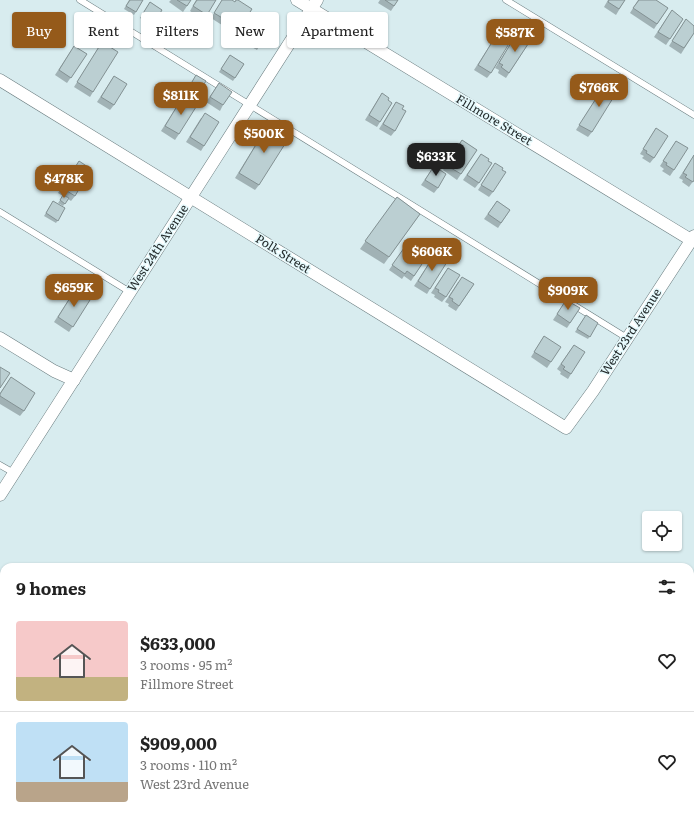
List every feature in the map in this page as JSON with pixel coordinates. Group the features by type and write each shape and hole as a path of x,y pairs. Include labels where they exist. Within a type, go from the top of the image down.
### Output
{"street":[{"name":"Fillmore Street","path":"297,0 315,5 693,238"},
{"name":"West 24th Avenue","path":"0,495 315,5"},
{"name":"Polk Street","path":"0,80 192,196 566,428"},
{"name":"West 23rd Avenue","path":"566,428 693,238"},
{"path":"0,338 54,371 74,380"}],"lane":[{"path":"80,0 627,338"},
{"path":"506,0 694,115"},
{"path":"0,212 130,292"},
{"path":"0,465 14,473"}],"building":[{"path":"130,0 143,0 136,12 126,6"},
{"path":"177,0 191,0 187,6"},
{"path":"197,0 216,0 209,12 202,12 193,6"},
{"path":"222,0 232,0 235,2 238,0 252,9 250,12 221,12 221,17 214,13"},
{"path":"385,0 398,0 394,6"},
{"path":"609,0 625,0 619,9 608,2"},
{"path":"639,0 656,0 668,8 657,24 633,8"},
{"path":"150,2 162,10 161,12 144,12"},
{"path":"672,10 683,19 670,39 658,32"},
{"path":"686,19 694,26 694,33 684,48 672,41"},
{"path":"523,32 532,38 509,73 501,67 503,65 499,63 511,43 515,45"},
{"path":"497,34 510,42 491,73 478,65"},
{"path":"74,46 74,48 77,48 87,54 71,78 59,70"},
{"path":"98,48 112,48 118,52 93,92 77,82"},
{"path":"230,55 244,64 235,78 221,69"},
{"path":"196,75 206,81 198,93 189,87"},
{"path":"114,76 127,84 114,105 101,97"},
{"path":"219,83 232,92 223,105 210,97"},
{"path":"606,83 618,90 592,132 579,125"},
{"path":"382,93 389,98 388,100 392,103 380,122 369,115"},
{"path":"182,98 196,107 179,134 165,126"},
{"path":"396,102 404,106 402,109 406,111 395,131 383,124"},
{"path":"205,113 219,122 204,146 190,137"},
{"path":"269,123 290,136 259,185 239,173"},
{"path":"656,128 668,136 654,158 643,149"},
{"path":"462,140 477,150 461,174 446,165"},
{"path":"676,141 688,148 674,170 663,161"},
{"path":"481,154 492,163 479,183 467,175"},
{"path":"694,155 693,182 685,177 687,175 683,173"},
{"path":"79,161 91,169 75,196 62,188"},
{"path":"495,163 506,172 493,192 481,185"},
{"path":"434,166 446,174 438,188 425,180"},
{"path":"63,195 69,198 65,204 60,200"},
{"path":"397,197 420,214 389,257 365,241"},
{"path":"53,201 65,208 58,221 46,213"},
{"path":"497,201 510,210 501,223 488,214"},
{"path":"404,248 424,261 414,276 407,271 405,274 392,265"},
{"path":"435,254 447,262 430,289 418,281"},
{"path":"448,268 460,275 446,297 435,288"},
{"path":"462,277 474,284 459,306 449,297"},
{"path":"75,290 90,300 73,327 58,317"},
{"path":"566,300 580,308 570,323 557,314"},
{"path":"586,315 598,323 590,337 577,329"},
{"path":"544,336 561,347 551,362 534,352"},
{"path":"574,345 585,352 571,374 563,369 565,367 561,364"},
{"path":"0,367 10,373 0,388"},
{"path":"11,377 35,393 24,411 0,396"}]}
